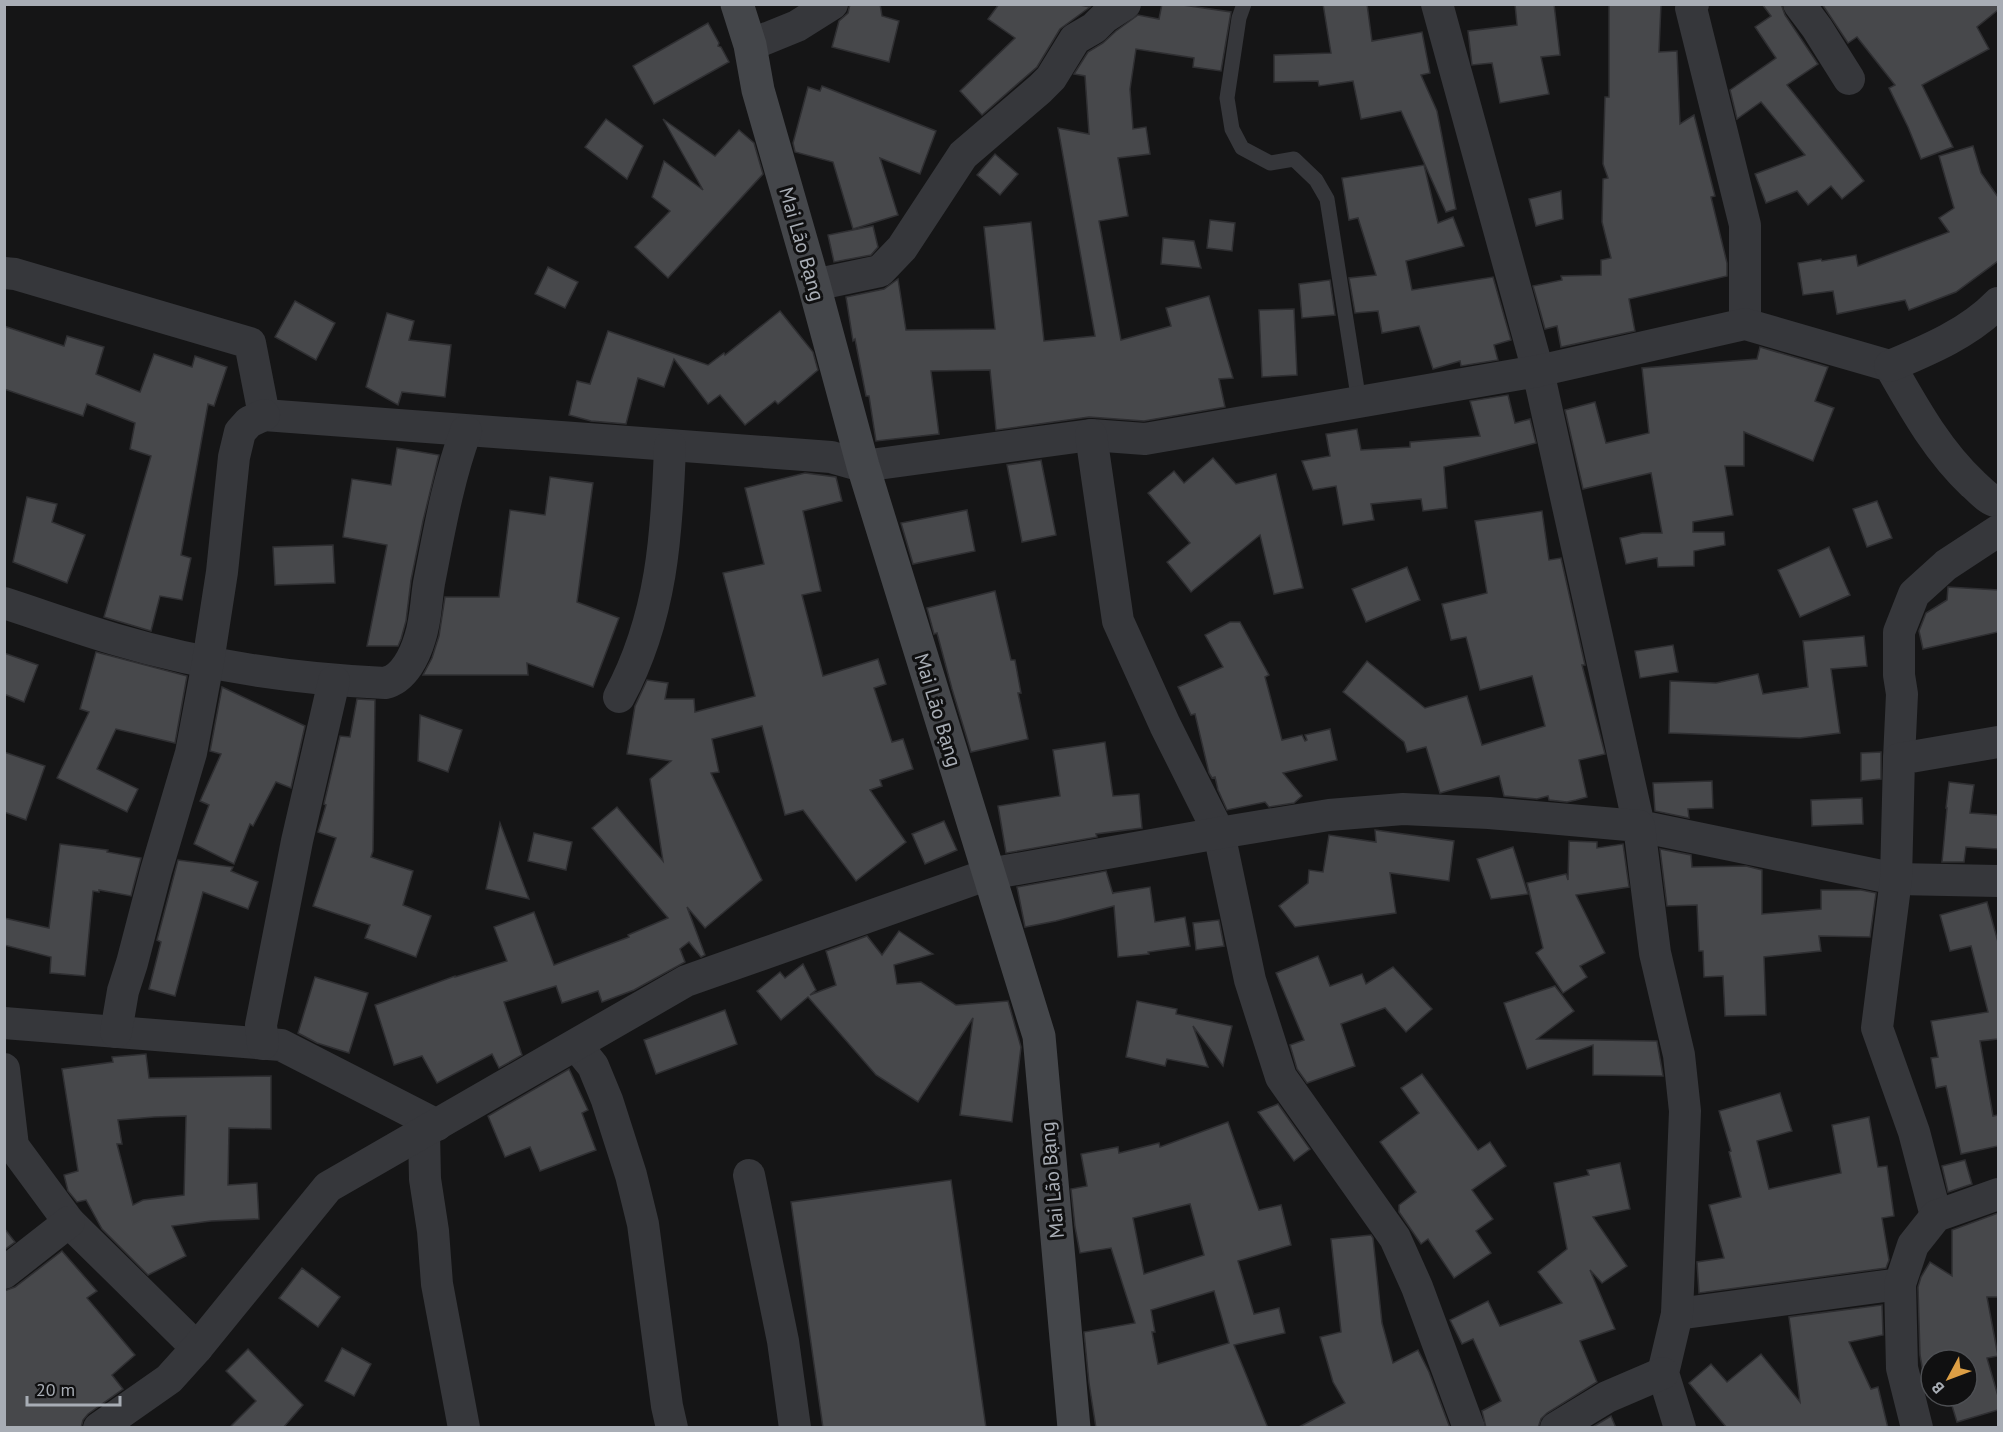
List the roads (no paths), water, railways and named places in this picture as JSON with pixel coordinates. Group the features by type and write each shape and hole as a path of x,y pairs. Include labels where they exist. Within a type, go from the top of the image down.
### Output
{"street":[{"name":"Mai Lão Bạng","path":"737,4 750,45 758,90 863,466 1039,1036 1074,1428"},
{"path":"750,45 797,26 832,4"},
{"path":"814,285 880,271 902,248 963,155 1051,78 1076,39 1125,4"},
{"path":"1437,4 1538,371 1639,826 1655,953 1680,1055 1685,1111 1677,1314 1663,1373 1680,1428"},
{"path":"1693,4 1691,8 1745,225 1745,324"},
{"path":"1799,4 1849,79"},
{"path":"4,273 15,274 250,343 264,415"},
{"path":"116,1032 123,991 191,753 222,572 234,457 240,432 249,422 264,415 831,457 863,466 1091,435 1144,440 1538,371 1745,324 1890,366 1931,349 1988,314 1998,303"},
{"path":"1890,366 1925,426 1957,468 1991,500 1998,502"},
{"path":"4,603 115,639 208,662 334,681 386,683 393,681 412,658 421,637 454,467 466,431"},
{"path":"1091,435 1118,621 1165,725 1219,833 1250,980 1281,1077 1395,1238 1417,1287 1469,1428"},
{"path":"619,697 635,662 653,608 659,579 668,518 670,446"},
{"path":"1936,1216 1914,1132 1877,1028 1896,879 1902,694 1899,675 1899,632 1914,594 1946,565 1998,531"},
{"path":"262,1044 261,1025 297,841 334,681"},
{"path":"1899,759 1998,742"},
{"path":"99,1428 169,1379 328,1187 686,981 989,874 1219,833 1329,816 1403,809 1489,813 1639,826 1896,879 1998,881"},
{"path":"4,1023 281,1045 430,1128"},
{"path":"576,1045 593,1066 607,1100 631,1175 643,1224 667,1406 672,1428"},
{"path":"4,1069 13,1146 69,1222 197,1348"},
{"path":"430,1128 425,1179 433,1231 437,1284 464,1428"},
{"path":"749,1175 783,1341 795,1428"},
{"path":"1917,1428 1902,1368 1900,1284 1913,1245 1936,1216 1998,1194"},
{"path":"4,1273 69,1222"},
{"path":"1677,1314 1900,1284"},
{"path":"1556,1428 1607,1397 1663,1373"}],"lane":[{"path":"1244,4 1239,18 1227,98 1232,129 1242,148 1270,163 1294,159 1316,180 1327,199 1359,402"}]}
